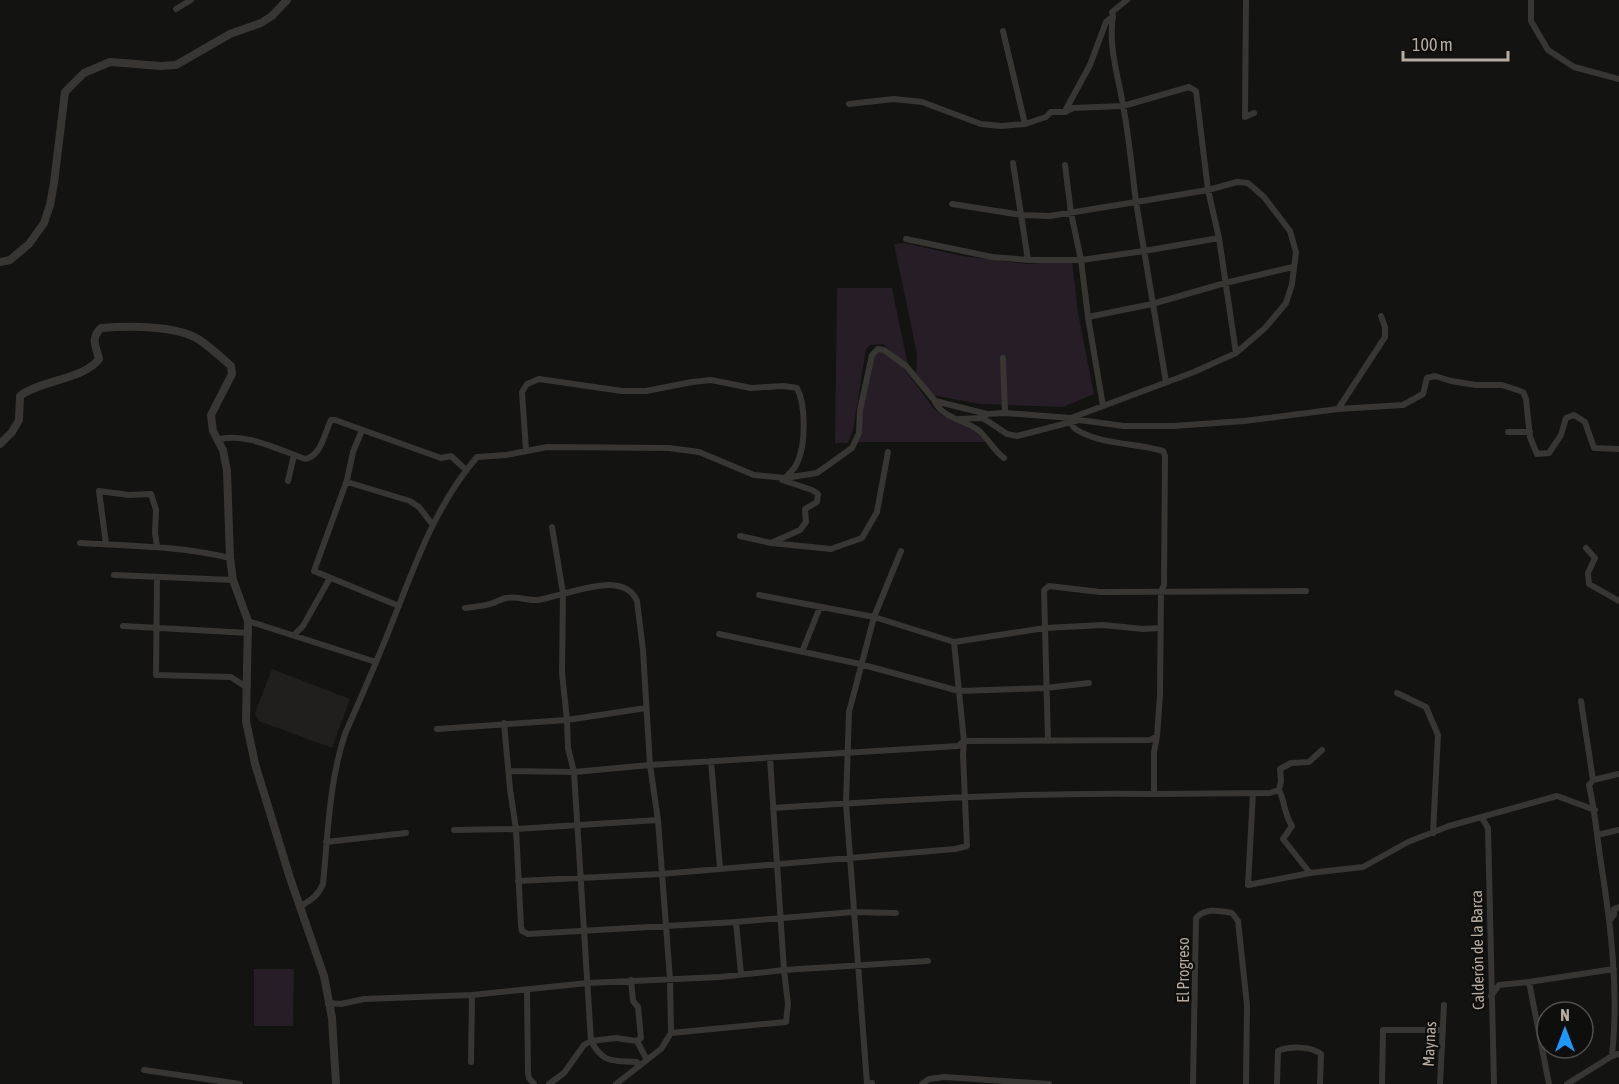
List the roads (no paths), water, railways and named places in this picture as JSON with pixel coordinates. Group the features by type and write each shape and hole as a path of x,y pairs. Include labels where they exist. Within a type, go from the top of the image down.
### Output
{"street":[{"path":"176,9 191,0"},
{"path":"0,262 10,260 29,244 44,223 54,183 65,92 84,73 110,62 176,65 230,34 261,23 272,16 287,0"},
{"path":"1127,0 1112,12 1113,49 1166,382"},
{"path":"1246,0 1245,117 1254,113"},
{"path":"1532,0 1531,21 1548,50 1574,67 1619,79"},
{"path":"1065,112 1090,65 1106,22 1113,16"},
{"path":"1003,31 1025,124"},
{"path":"849,104 894,99 922,102 981,124 1000,126 1025,124 1046,117 1051,112 1065,112 1073,108 1123,106 1189,87 1196,91 1208,190 1219,237 1236,353"},
{"path":"1013,163 1028,260"},
{"path":"1065,165 1103,406"},
{"path":"935,401 987,414 1005,413 1071,421 1166,382 1236,353 1265,328 1286,303 1292,284 1296,252 1290,231 1264,197 1248,183 1237,182 1208,190 1050,216 1022,215 952,204"},
{"path":"906,239 992,257 1081,260 1219,237"},
{"path":"1088,317 1152,304 1225,282 1293,267"},
{"path":"1338,409 1385,337 1385,327 1381,316"},
{"path":"0,444 12,432 19,420 20,396 26,391 93,367 99,359 93,340 101,328 121,327 179,332 198,339 231,366 232,374 226,389 211,415 213,431 223,450 227,471 226,488 233,580 248,621 246,721 249,743 290,879 324,976 332,1018 336,1084"},
{"path":"301,906 320,892 323,884 330,805 340,750 417,556 432,524 466,470 477,457 507,455 547,447 669,448 699,452 754,475 782,478 817,473 852,448 859,433 860,410 872,355 878,350 884,350 906,366 945,413 959,418 983,418 1007,434 1017,436 1079,420 1124,426 1173,426 1244,421 1338,409 1403,405 1423,394 1427,378 1435,376 1476,385 1502,385 1523,392 1530,432 1538,454 1550,453 1561,435 1566,418 1574,415 1585,422 1594,448 1619,449"},
{"path":"1003,358 1005,413"},
{"path":"526,450 522,392 527,384 539,380 622,391 646,391 711,380 751,388 784,386 797,388 802,399 802,446 797,465 782,478"},
{"path":"959,418 967,426 977,430 1004,458"},
{"path":"217,440 227,437 243,438 306,459 314,457 319,451 331,420 335,420 416,447 441,458 451,456 466,470"},
{"path":"1071,421 1075,430 1105,440 1163,451 1164,585 1161,591 1160,695 1154,752 1154,794"},
{"path":"362,430 353,452 347,482 314,571 399,606"},
{"path":"1508,432 1530,432"},
{"path":"740,536 771,543 831,549 862,538 877,512 888,452"},
{"path":"288,481 294,455"},
{"path":"771,543 800,530 806,522 805,509 817,502 818,494 782,478"},
{"path":"347,482 410,501 419,507 432,524"},
{"path":"106,544 99,491 129,495 151,494 156,510 157,546"},
{"path":"552,527 563,593 561,654 568,748 574,772 591,1041 597,1053 604,1059 637,1062 638,1066"},
{"path":"80,543 157,546 202,551 230,558"},
{"path":"1586,549 1595,558 1588,573 1589,584 1619,601"},
{"path":"871,1084 849,859 846,803 849,712 874,617 901,551"},
{"path":"114,576 233,580"},
{"path":"157,578 156,675 231,677 246,687"},
{"path":"294,635 303,626 330,578"},
{"path":"465,608 492,604 507,598 524,597 537,600 613,584 626,587 634,594 637,601 643,650 650,765 658,820 664,926 670,979 671,1033 661,1048 616,1084"},
{"path":"1048,741 1044,590 1049,586 1100,592 1306,591"},
{"path":"759,595 874,617 954,642 1045,628 1102,626 1160,628"},
{"path":"802,652 820,607"},
{"path":"248,621 376,662"},
{"path":"123,626 249,633"},
{"path":"719,634 860,664 959,691 1046,688 1089,683"},
{"path":"518,881 661,874 849,859 968,846 964,741 954,642"},
{"path":"1397,693 1426,707 1438,735 1433,832"},
{"path":"1581,701 1593,780"},
{"path":"437,729 567,720 646,708"},
{"path":"504,723 516,829 522,931 528,934 736,922 853,912 896,913"},
{"path":"509,771 574,772 650,765 847,754 958,746 964,741 1150,740 1157,736"},
{"path":"1310,873 1283,839 1292,826 1286,817 1284,800 1279,790 1280,769 1292,763 1309,762 1322,750"},
{"path":"671,1033 786,1022 788,1004 770,758"},
{"path":"711,761 720,868"},
{"path":"1614,916 1589,785 1593,780 1619,774"},
{"path":"773,808 966,796 1064,793 1270,793 1279,790"},
{"path":"1253,793 1248,885 1310,873 1363,867 1408,842 1433,832 1557,796 1595,810"},
{"name":"Calderón de la Barca","path":"1482,818 1488,828 1494,1084"},
{"path":"454,830 516,829 658,820"},
{"path":"1597,835 1619,830"},
{"path":"326,842 406,833"},
{"path":"1567,1084 1616,1055 1614,909 1619,907"},
{"name":"El Progreso","path":"1193,1084 1196,918 1201,913 1210,910 1236,915 1247,1005 1246,1084"},
{"path":"736,922 741,974"},
{"path":"328,1003 342,1004 364,999 472,995 588,983 720,977 784,970 928,961"},
{"path":"1491,997 1499,985 1614,969"},
{"path":"631,980 633,1001 638,1007 641,1038 637,1041"},
{"path":"1529,982 1549,1084"},
{"path":"527,990 528,1073 534,1084"},
{"path":"471,1062 472,995"},
{"name":"Maynas","path":"1440,1084 1444,1005"},
{"path":"1382,1084 1383,1030 1443,1030"},
{"path":"549,1084 564,1073 584,1045 591,1041 616,1038 637,1041"},
{"path":"637,1041 646,1060"},
{"path":"1277,1084 1278,1051 1298,1048 1315,1049 1321,1054 1320,1084"},
{"path":"144,1070 240,1084"},
{"path":"922,1084 929,1079 945,1077 1048,1084"}]}
